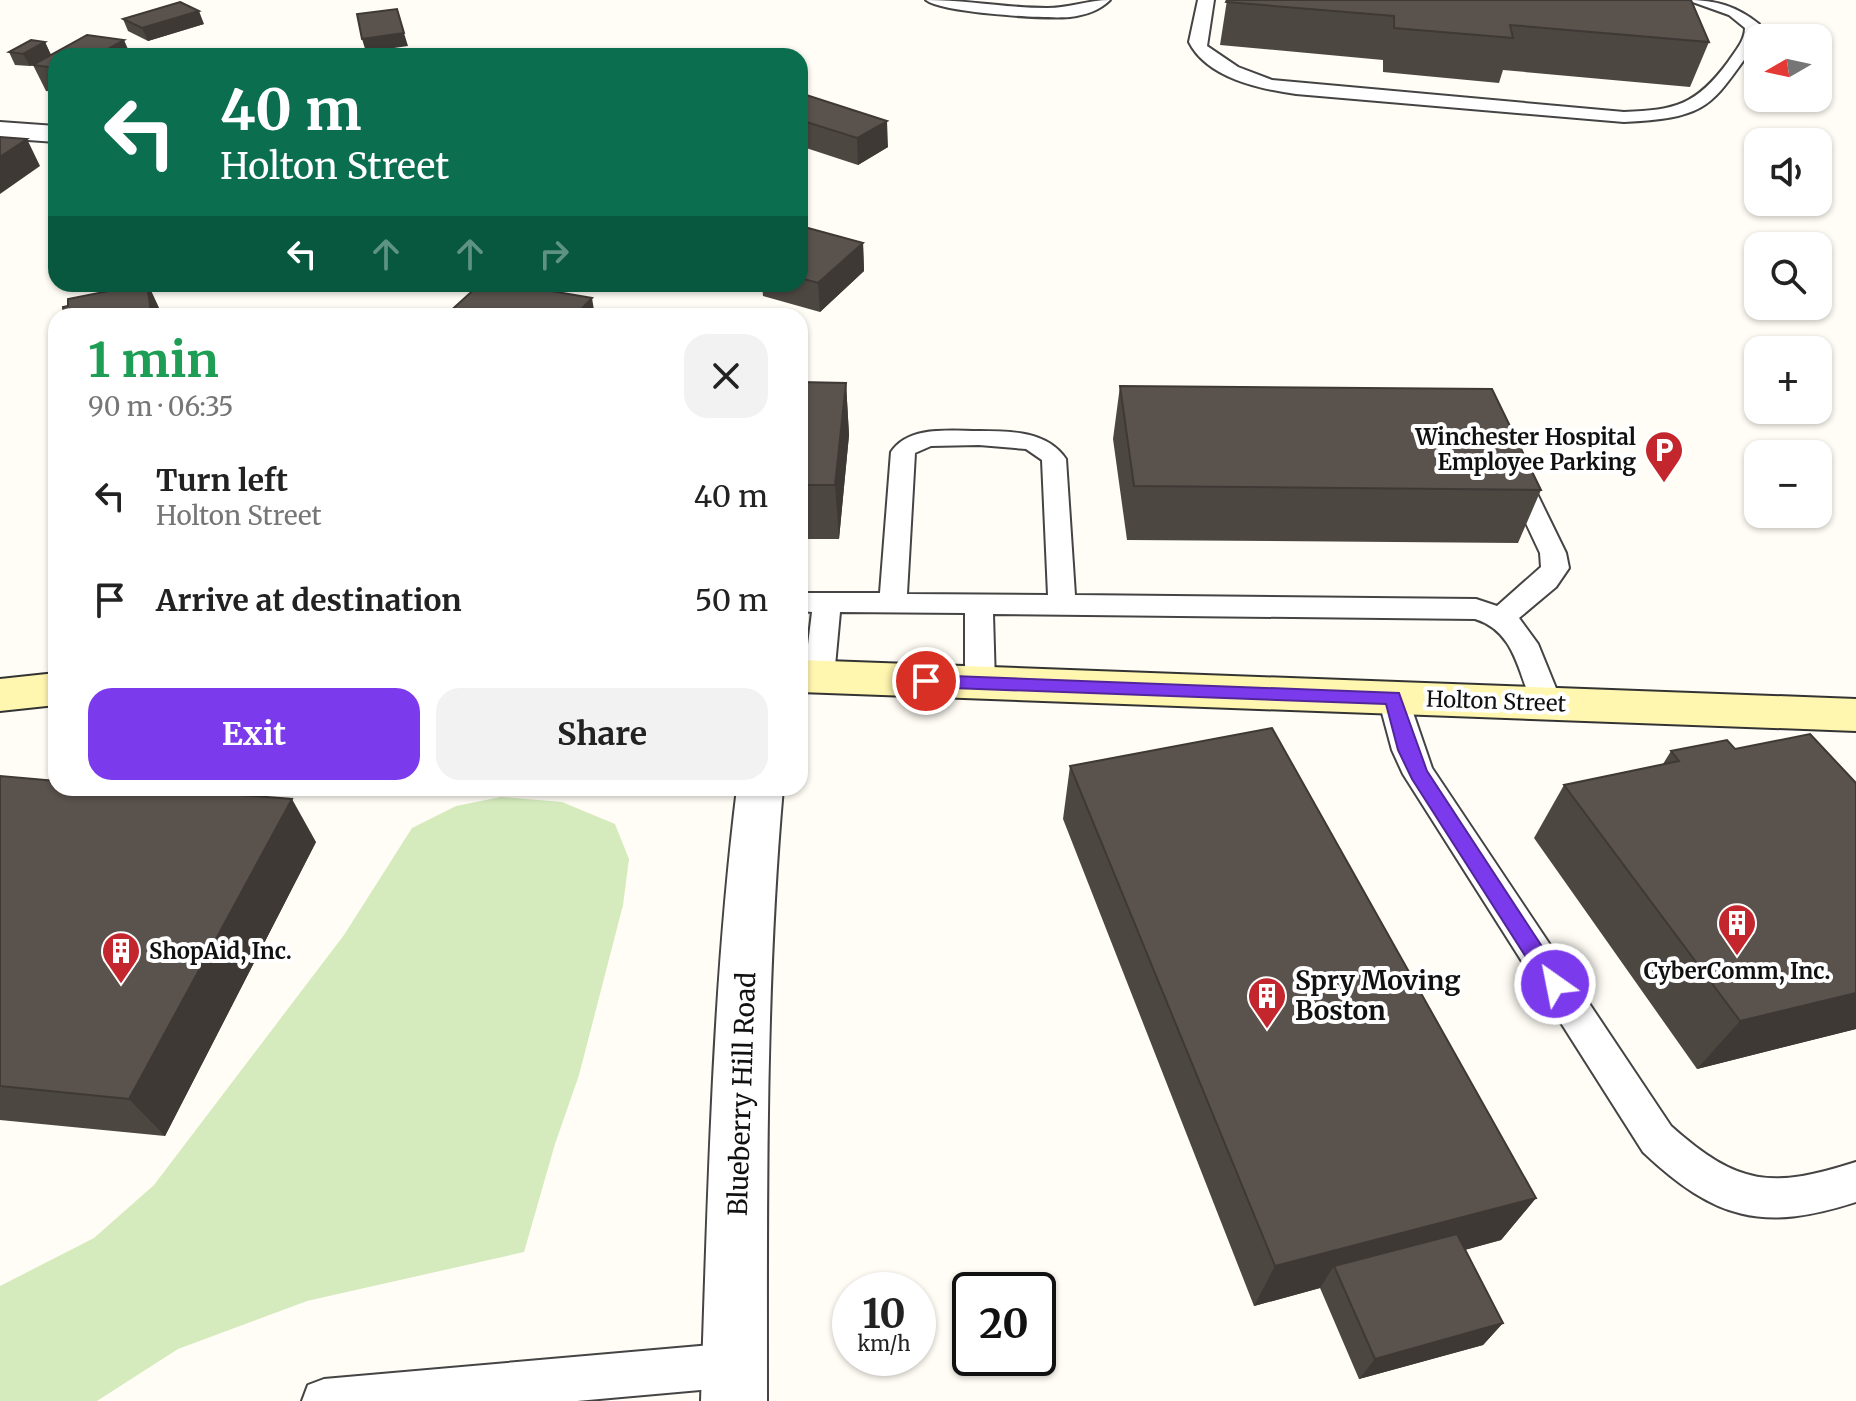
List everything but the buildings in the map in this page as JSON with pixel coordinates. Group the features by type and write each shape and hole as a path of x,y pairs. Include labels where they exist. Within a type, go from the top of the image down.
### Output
{"street":[{"path":"0,130 48,133"},
{"name":"Holton Street","path":"809,676 1856,715"},
{"path":"0,695 48,690"},
{"name":"Blueberry Hill Road","path":"734,1383 740,1109 759,796"}],"lane":[{"path":"934,0 1056,13 1089,9 1102,0"},
{"path":"1206,0 1197,42 1200,48 1239,74 1264,84 1624,117 1664,115 1705,101 1753,37 1753,27 1743,17 1695,0"},
{"path":"893,602 902,453 913,443 925,440 1008,440 1042,444 1054,459 1062,604"},
{"path":"1502,617 1546,581 1555,568 1553,553 1504,447"},
{"path":"809,676 814,602 1467,608 1485,610 1502,617 1520,633 1547,703"},
{"path":"979,603 980,683"},
{"path":"1393,698 1408,750 1419,774 1657,1139 1696,1171 1741,1193 1786,1200 1856,1182"},
{"path":"324,1401 734,1383"}],"green space":[{"path":"501,797 562,802 615,824 629,859 623,905 579,1075 555,1144 524,1252 307,1301 178,1349 97,1401 0,1401 0,1286 94,1238 154,1185 344,935 412,828 456,806"}],"place":[{"name":"Winchester Hospital Employee Parking","path":"1664,484"},
{"name":"CyberComm, Inc.","path":"1737,957"},
{"name":"ShopAid, Inc.","path":"121,985"},
{"name":"Spry Moving Boston","path":"1267,1030"}],"route":[{"path":"926,681 1393,698 1412,762 1555,984"}]}
